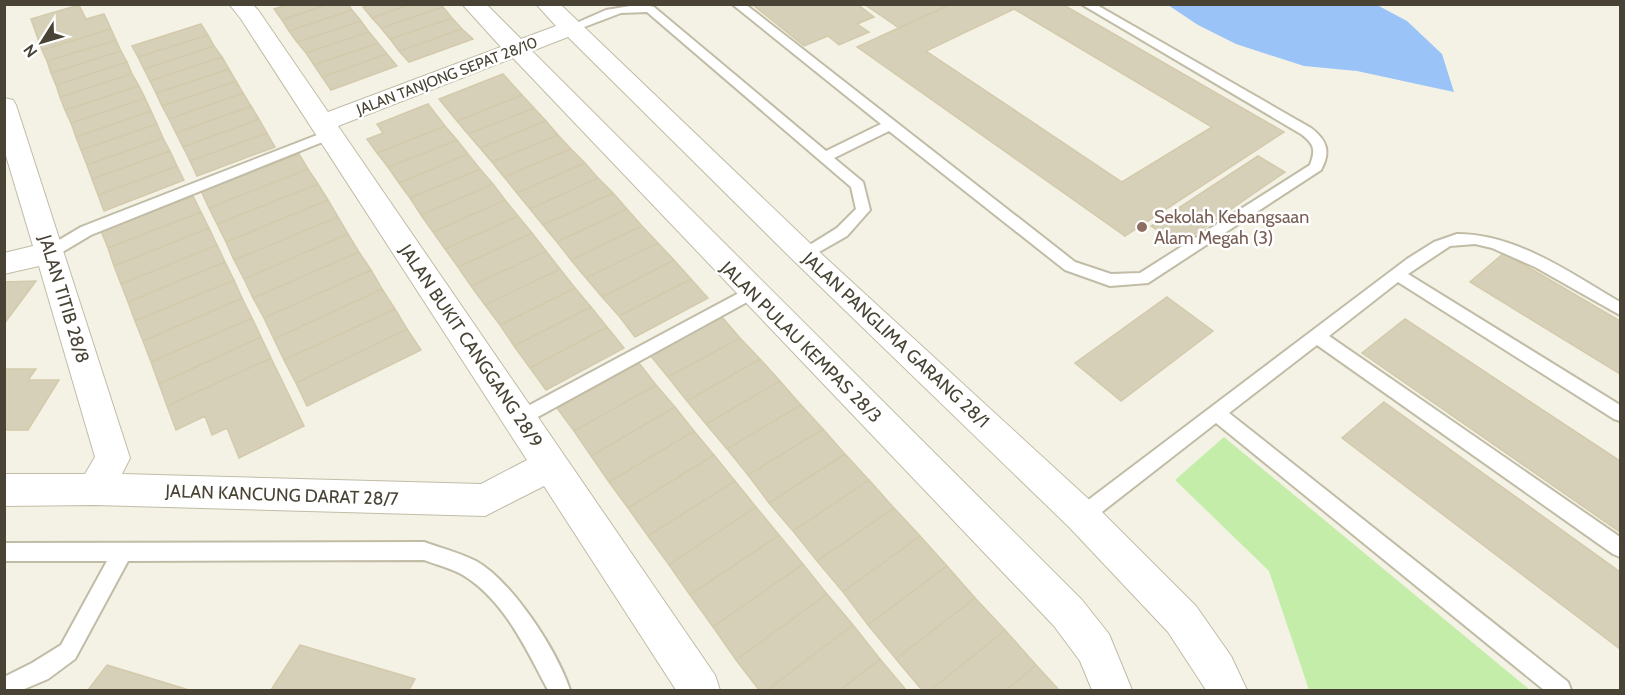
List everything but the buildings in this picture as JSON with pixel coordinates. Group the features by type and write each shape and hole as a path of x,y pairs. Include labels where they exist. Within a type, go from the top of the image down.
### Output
{"street":[{"name":"JALAN BUKIT CANGGANG 28/9","path":"240,4 250,15 700,690"},
{"name":"JALAN PULAU KEMPAS 28/3","path":"472,4 1068,613 1095,648 1112,690"},
{"name":"JALAN PANGLIMA GARANG 28/1","path":"547,4 805,255 1082,516 1182,619 1217,670 1227,690"},
{"name":"JALAN TANJONG SEPAT 28/10","path":"326,129 571,28"},
{"name":"JALAN TITIB 28/8","path":"4,105 113,458 95,489"},
{"path":"4,264 12,264 49,253"},
{"name":"JALAN KANCUNG DARAT 28/7","path":"4,490 95,489 486,500 550,465"}],"lane":[{"path":"737,4 1070,266 1110,280 1143,279 1316,166 1322,152 1320,142 1306,131 1086,4"},
{"path":"571,28 624,8 637,6 650,9 858,186 863,210 842,232 805,255"},
{"path":"824,157 890,125"},
{"path":"49,253 86,231 326,129"},
{"path":"1082,516 1398,274 1434,248 1455,239 1477,238 1501,244 1620,309"},
{"path":"1398,274 1620,414"},
{"path":"519,419 752,292"},
{"path":"1317,336 1620,548"},
{"path":"1215,412 1560,690"},
{"path":"4,552 424,551 470,568 495,587 522,620 560,690"},
{"path":"4,688 40,671 68,652 122,552"}],"green space":[{"path":"1224,437 1530,690 1309,690 1269,571 1175,480"}],"water":[{"path":"1168,5 1377,5 1407,21 1442,54 1454,92 1357,71 1304,66 1236,44 1198,25"}],"place":[{"name":"Sekolah Kebangsaan Alam Megah (3)","path":"1142,227"}]}
